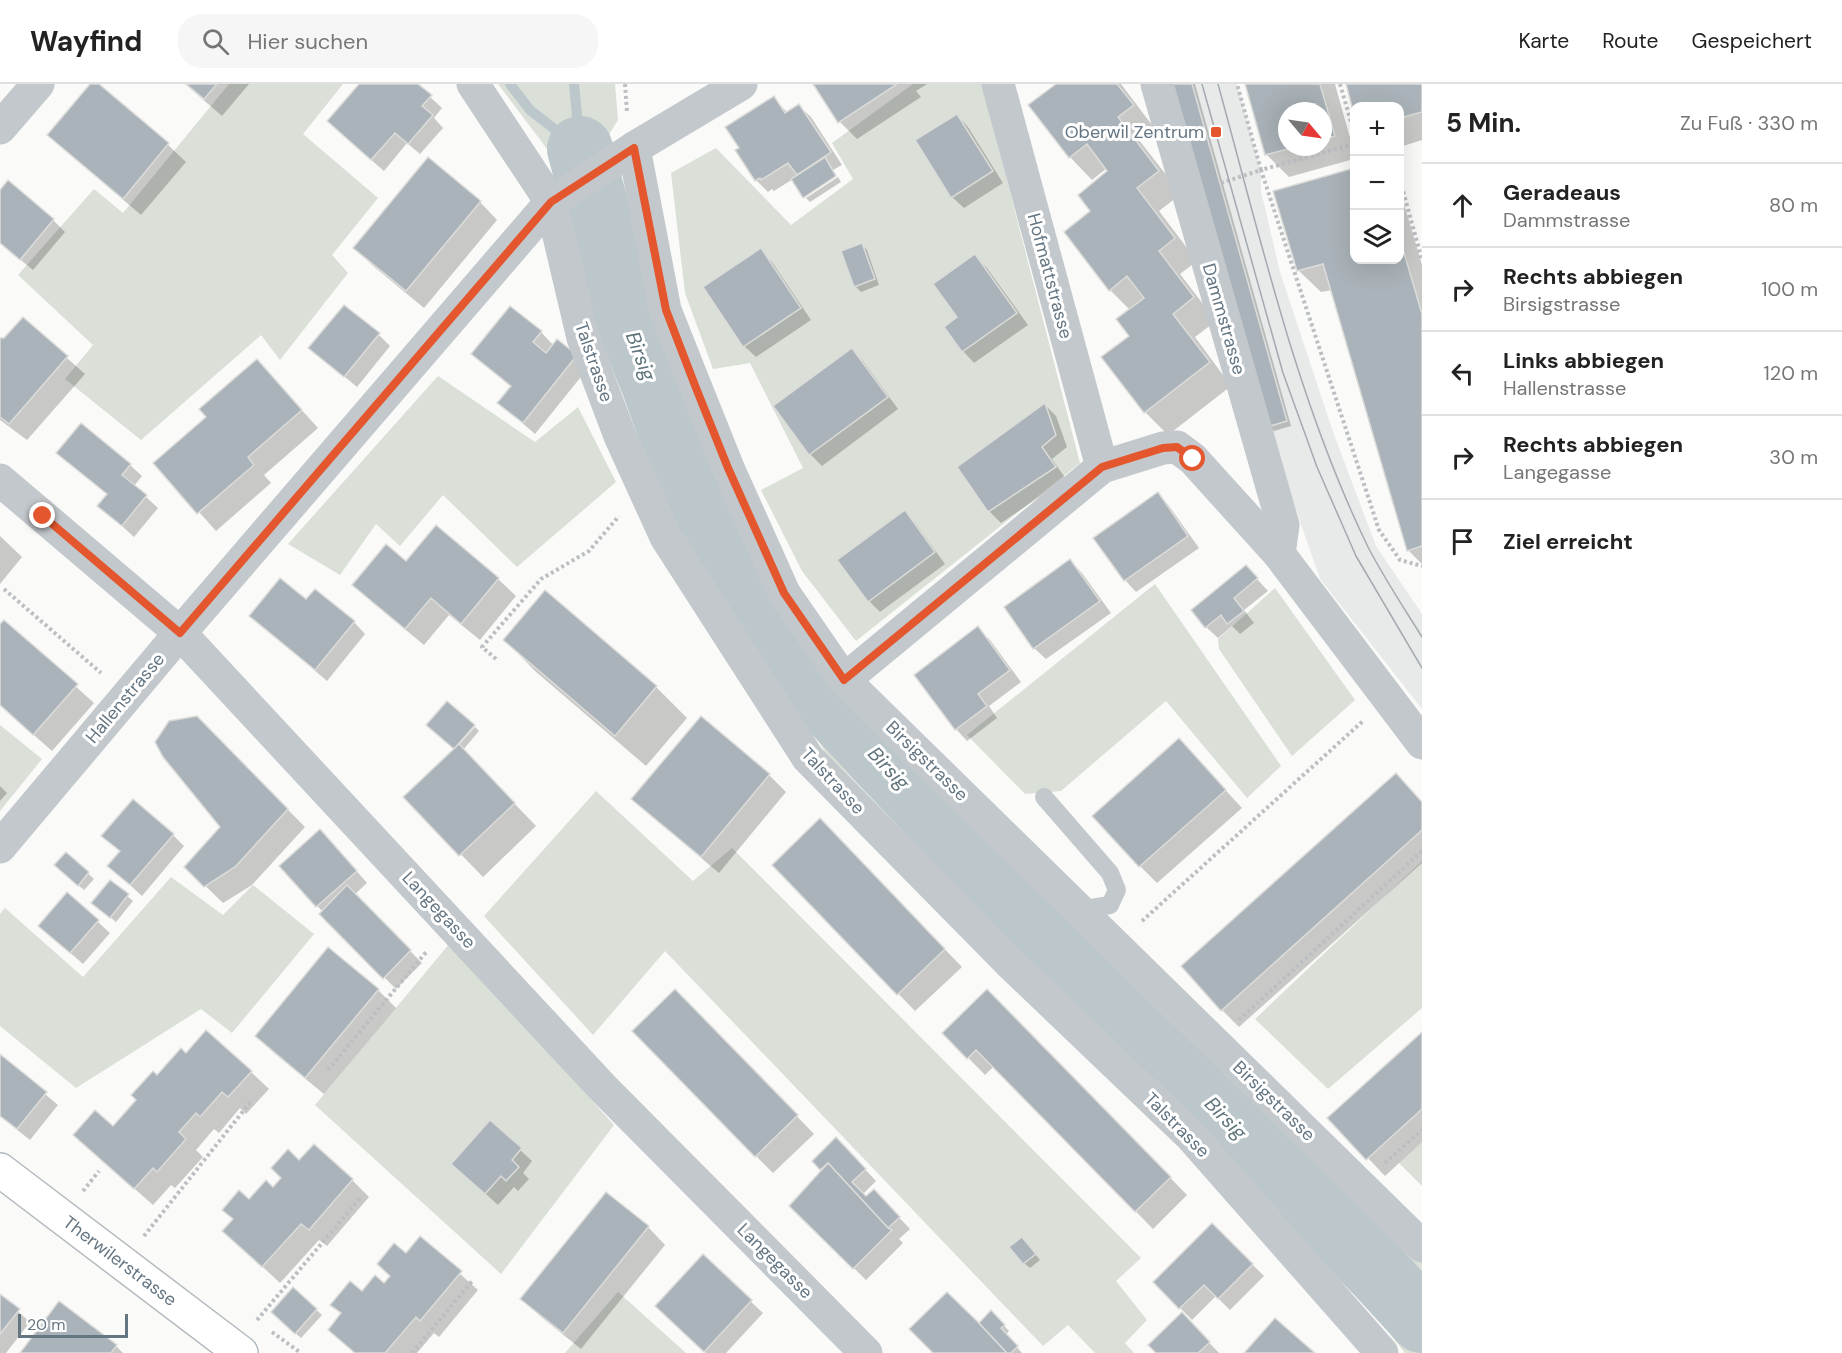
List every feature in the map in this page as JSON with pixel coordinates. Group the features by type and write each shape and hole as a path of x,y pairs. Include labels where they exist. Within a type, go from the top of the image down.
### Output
{"main road":[{"name":"Therwilerstrasse","path":"0,1170 238,1351"}],"street":[{"path":"0,128 38,84"},
{"name":"Talstrasse","path":"473,84 551,202 583,338 620,436 666,537 808,758 1009,962 1191,1136 1382,1353"},
{"name":"Hallenstrasse","path":"0,847 126,696 551,202 634,148 741,84"},
{"name":"Hofmattstrasse","path":"998,84 1102,467"},
{"name":"Dammstrasse","path":"1157,84 1283,525 1279,554"},
{"name":"Birsigstrasse","path":"634,148 666,310 681,349 728,468 784,593 844,680 1422,1246"},
{"path":"844,680 1102,467 1163,448 1177,447 1193,459 1279,554 1422,743"},
{"name":"Langegasse","path":"0,480 180,633 602,1087 866,1353"}],"lane":[{"path":"1044,797 1110,873 1117,890 1110,905 1079,910"}],"path":[{"path":"1237,84 1261,170 1379,530 1400,560 1422,566"},
{"path":"1340,84 1350,118"},
{"path":"1220,183 1350,145"},
{"path":"1404,195 1422,260"},
{"path":"496,659 482,647 542,579 589,551 644,488"},
{"path":"4,589 126,696"},
{"path":"1116,946 1388,698"},
{"path":"1214,1043 1422,851"},
{"path":"328,1070 450,922"},
{"path":"122,1263 252,1100"},
{"path":"1360,1186 1422,1130"},
{"path":"238,1351 361,1197"},
{"path":"412,1353 473,1280"}],"shaded area":[{"path":"229,84 343,84 303,134 378,198 332,255 348,273 280,360 261,335 141,440 65,379 93,345 18,275 94,189 123,213"},
{"path":"498,84 615,84 618,120 605,141 557,162"},
{"path":"913,84 982,84 1080,463 856,641 802,571 761,490 803,468 750,363 713,369 685,293 671,173 716,148 791,225 853,179 832,143"},
{"path":"1171,84 1237,84 1261,170 1261,191 1280,272 1333,432 1376,546 1422,614 1422,709 1320,579 1267,427"},
{"path":"635,185 659,314 844,685 1422,1260 1422,1353 1405,1353 1382,1324 1224,1151 826,753 675,524 615,367 577,228"},
{"path":"438,376 535,442 578,407 616,482 517,567 443,495 400,546 376,524 340,575 288,544"},
{"path":"1155,584 1281,766 1247,798 1166,701 1061,791 1025,794 967,735"},
{"path":"1275,588 1355,700 1292,756 1219,649 1218,639"},
{"path":"0,725 42,759 0,811"},
{"path":"596,791 693,881 732,848 1141,1258 1116,1281 1147,1320 1125,1343 1134,1353 1095,1353 1068,1325 1043,1346 665,951 593,1035 484,916"},
{"path":"1422,861 1422,1008 1328,1089 1255,1019"},
{"path":"171,877 223,915 253,885 314,934 232,1033 201,1009 76,1088 0,1026 0,914 5,908 83,977"},
{"path":"450,943 614,1125 501,1274 315,1105"},
{"path":"1422,1142 1422,1186 1399,1163"},
{"path":"618,1292 686,1353 565,1353"}],"building":[{"path":"90,84 99,84 169,143 123,199 47,135"},
{"path":"186,84 217,84 204,99"},
{"path":"359,84 418,84 432,95 422,106 433,115 408,144 395,133 371,160 327,121"},
{"path":"813,84 897,84 838,123"},
{"path":"1056,84 1117,84 1134,105 1118,117 1159,171 1137,188 1175,238 1159,251 1194,297 1173,314 1210,362 1144,413 1101,357 1129,336 1116,319 1144,298 1127,276 1109,291 1064,232 1090,211 1078,195 1107,171 1087,144 1069,158 1028,105"},
{"path":"1171,84 1192,84 1287,421 1267,427"},
{"path":"1245,84 1320,84 1325,102 1278,102 1278,152 1265,155"},
{"path":"1346,84 1422,84 1422,112 1404,117 1404,102 1351,102"},
{"path":"774,96 785,113 799,104 831,152 797,175 788,163 761,180 760,178 755,181 735,150 739,148 725,127"},
{"path":"957,114 993,171 951,198 915,140"},
{"path":"428,157 481,201 406,291 353,248"},
{"path":"825,157 836,176 803,198 791,179"},
{"path":"1350,169 1350,264 1404,264 1404,253 1422,314 1422,546 1407,551 1323,264 1297,271 1273,191"},
{"path":"8,180 54,219 20,260 0,243 0,190"},
{"path":"862,243 875,279 854,287 841,251"},
{"path":"761,248 801,308 743,347 703,287"},
{"path":"975,254 1017,313 962,352 944,327 957,317 933,284"},
{"path":"344,305 380,333 344,377 308,348"},
{"path":"510,306 542,331 533,342 546,353 557,339 577,355 523,423 497,403 511,386 471,354"},
{"path":"23,317 68,356 9,424 0,417 0,338 4,338"},
{"path":"852,348 888,397 809,455 773,406"},
{"path":"257,359 302,410 248,457 254,465 197,514 153,463 206,417 199,409"},
{"path":"1045,403 1056,435 1042,447 1056,467 988,512 957,467"},
{"path":"81,423 131,464 122,475 147,495 122,526 97,506 107,494 56,453"},
{"path":"1158,492 1188,536 1124,581 1093,538"},
{"path":"905,510 935,552 868,602 837,560"},
{"path":"436,525 499,578 461,624 431,598 405,629 352,585 386,544 406,561"},
{"path":"1070,559 1100,601 1033,649 1004,607"},
{"path":"1246,565 1258,578 1234,598 1244,611 1227,624 1221,615 1205,628 1191,610"},
{"path":"280,578 306,599 315,589 355,621 315,670 249,616"},
{"path":"545,590 657,686 615,736 503,640"},
{"path":"4,620 78,684 33,735 0,705 0,624"},
{"path":"978,626 1010,670 978,694 987,706 955,730 914,675"},
{"path":"447,701 475,725 454,749 426,725"},
{"path":"197,716 288,809 235,867 204,887 184,867 220,827 163,757 155,742 169,721"},
{"path":"701,716 770,774 701,857 631,799"},
{"path":"1179,738 1226,790 1139,867 1092,816"},
{"path":"459,744 515,803 459,856 403,797"},
{"path":"1396,773 1422,802 1422,830 1221,1011 1181,966"},
{"path":"133,799 174,834 130,885 107,866 120,851 101,836"},
{"path":"820,818 945,949 897,995 772,865"},
{"path":"320,829 357,871 316,907 279,866"},
{"path":"66,852 89,872 78,886 54,865"},
{"path":"110,880 129,894 110,918 91,903"},
{"path":"347,885 411,950 383,979 319,914"},
{"path":"67,892 99,920 70,953 38,926"},
{"path":"328,947 379,989 305,1078 255,1036"},
{"path":"675,989 798,1115 755,1157 632,1031"},
{"path":"987,989 1171,1177 1135,1212 976,1050 967,1059 942,1033"},
{"path":"206,1030 252,1071 228,1097 222,1092 200,1117 196,1113 179,1132 186,1139 157,1172 153,1168 134,1189 73,1135 95,1110 113,1126 136,1100 131,1095 153,1071 157,1075 181,1048 186,1053"},
{"path":"1422,1032 1422,1109 1366,1160 1327,1118"},
{"path":"0,1054 47,1092 17,1129 0,1116"},
{"path":"490,1120 522,1148 512,1160 519,1167 506,1181 501,1176 485,1194 451,1164"},
{"path":"836,1137 866,1169 852,1182 866,1196 874,1189 900,1217 888,1228 828,1163 820,1170 812,1161"},
{"path":"314,1144 353,1179 309,1230 301,1224 262,1267 222,1231 233,1219 222,1210 239,1190 249,1199 266,1180 273,1187 281,1178 271,1168 288,1149 299,1160"},
{"path":"828,1163 892,1230 853,1269 789,1206"},
{"path":"606,1192 649,1226 563,1333 520,1299"},
{"path":"1212,1223 1253,1264 1218,1299 1204,1285 1179,1309 1153,1282"},
{"path":"420,1236 462,1271 420,1321 416,1317 385,1353 355,1353 328,1330 341,1313 330,1305 350,1281 362,1291 375,1275 384,1283 390,1276 377,1264 394,1243 406,1253"},
{"path":"1022,1237 1036,1254 1023,1264 1009,1247"},
{"path":"703,1254 752,1300 704,1352 655,1306"},
{"path":"293,1287 317,1309 295,1334 271,1312"},
{"path":"947,1292 1007,1353 933,1353 909,1329"},
{"path":"0,1294 20,1309 0,1334"},
{"path":"59,1301 117,1345 111,1353 20,1353"},
{"path":"991,1310 1005,1325 1001,1328 1018,1346 1011,1353 1007,1353 979,1323"},
{"path":"1182,1312 1210,1342 1198,1353 1156,1353 1148,1345"},
{"path":"1275,1318 1315,1353 1244,1353"}],"waterway":[{"path":"510,84 530,110 580,149"},
{"name":"Birsig","path":"574,84 580,149"},
{"name":"Birsig","path":"580,149 623,308 654,384 690,484 751,599 809,683 1035,924 1378,1272 1422,1320"}],"tram line":[{"path":"1202,84 1283,373 1317,467 1356,556 1422,668"},
{"path":"1218,84 1282,319 1321,435 1368,547 1422,637"}],"place":[{"name":"Oberwil Zentrum","path":"1216,132"}],"route":[{"path":"43,516 180,633 551,202 634,148 666,310 696,388 728,468 784,593 844,680 1102,467 1163,448 1177,447 1193,459"}]}
